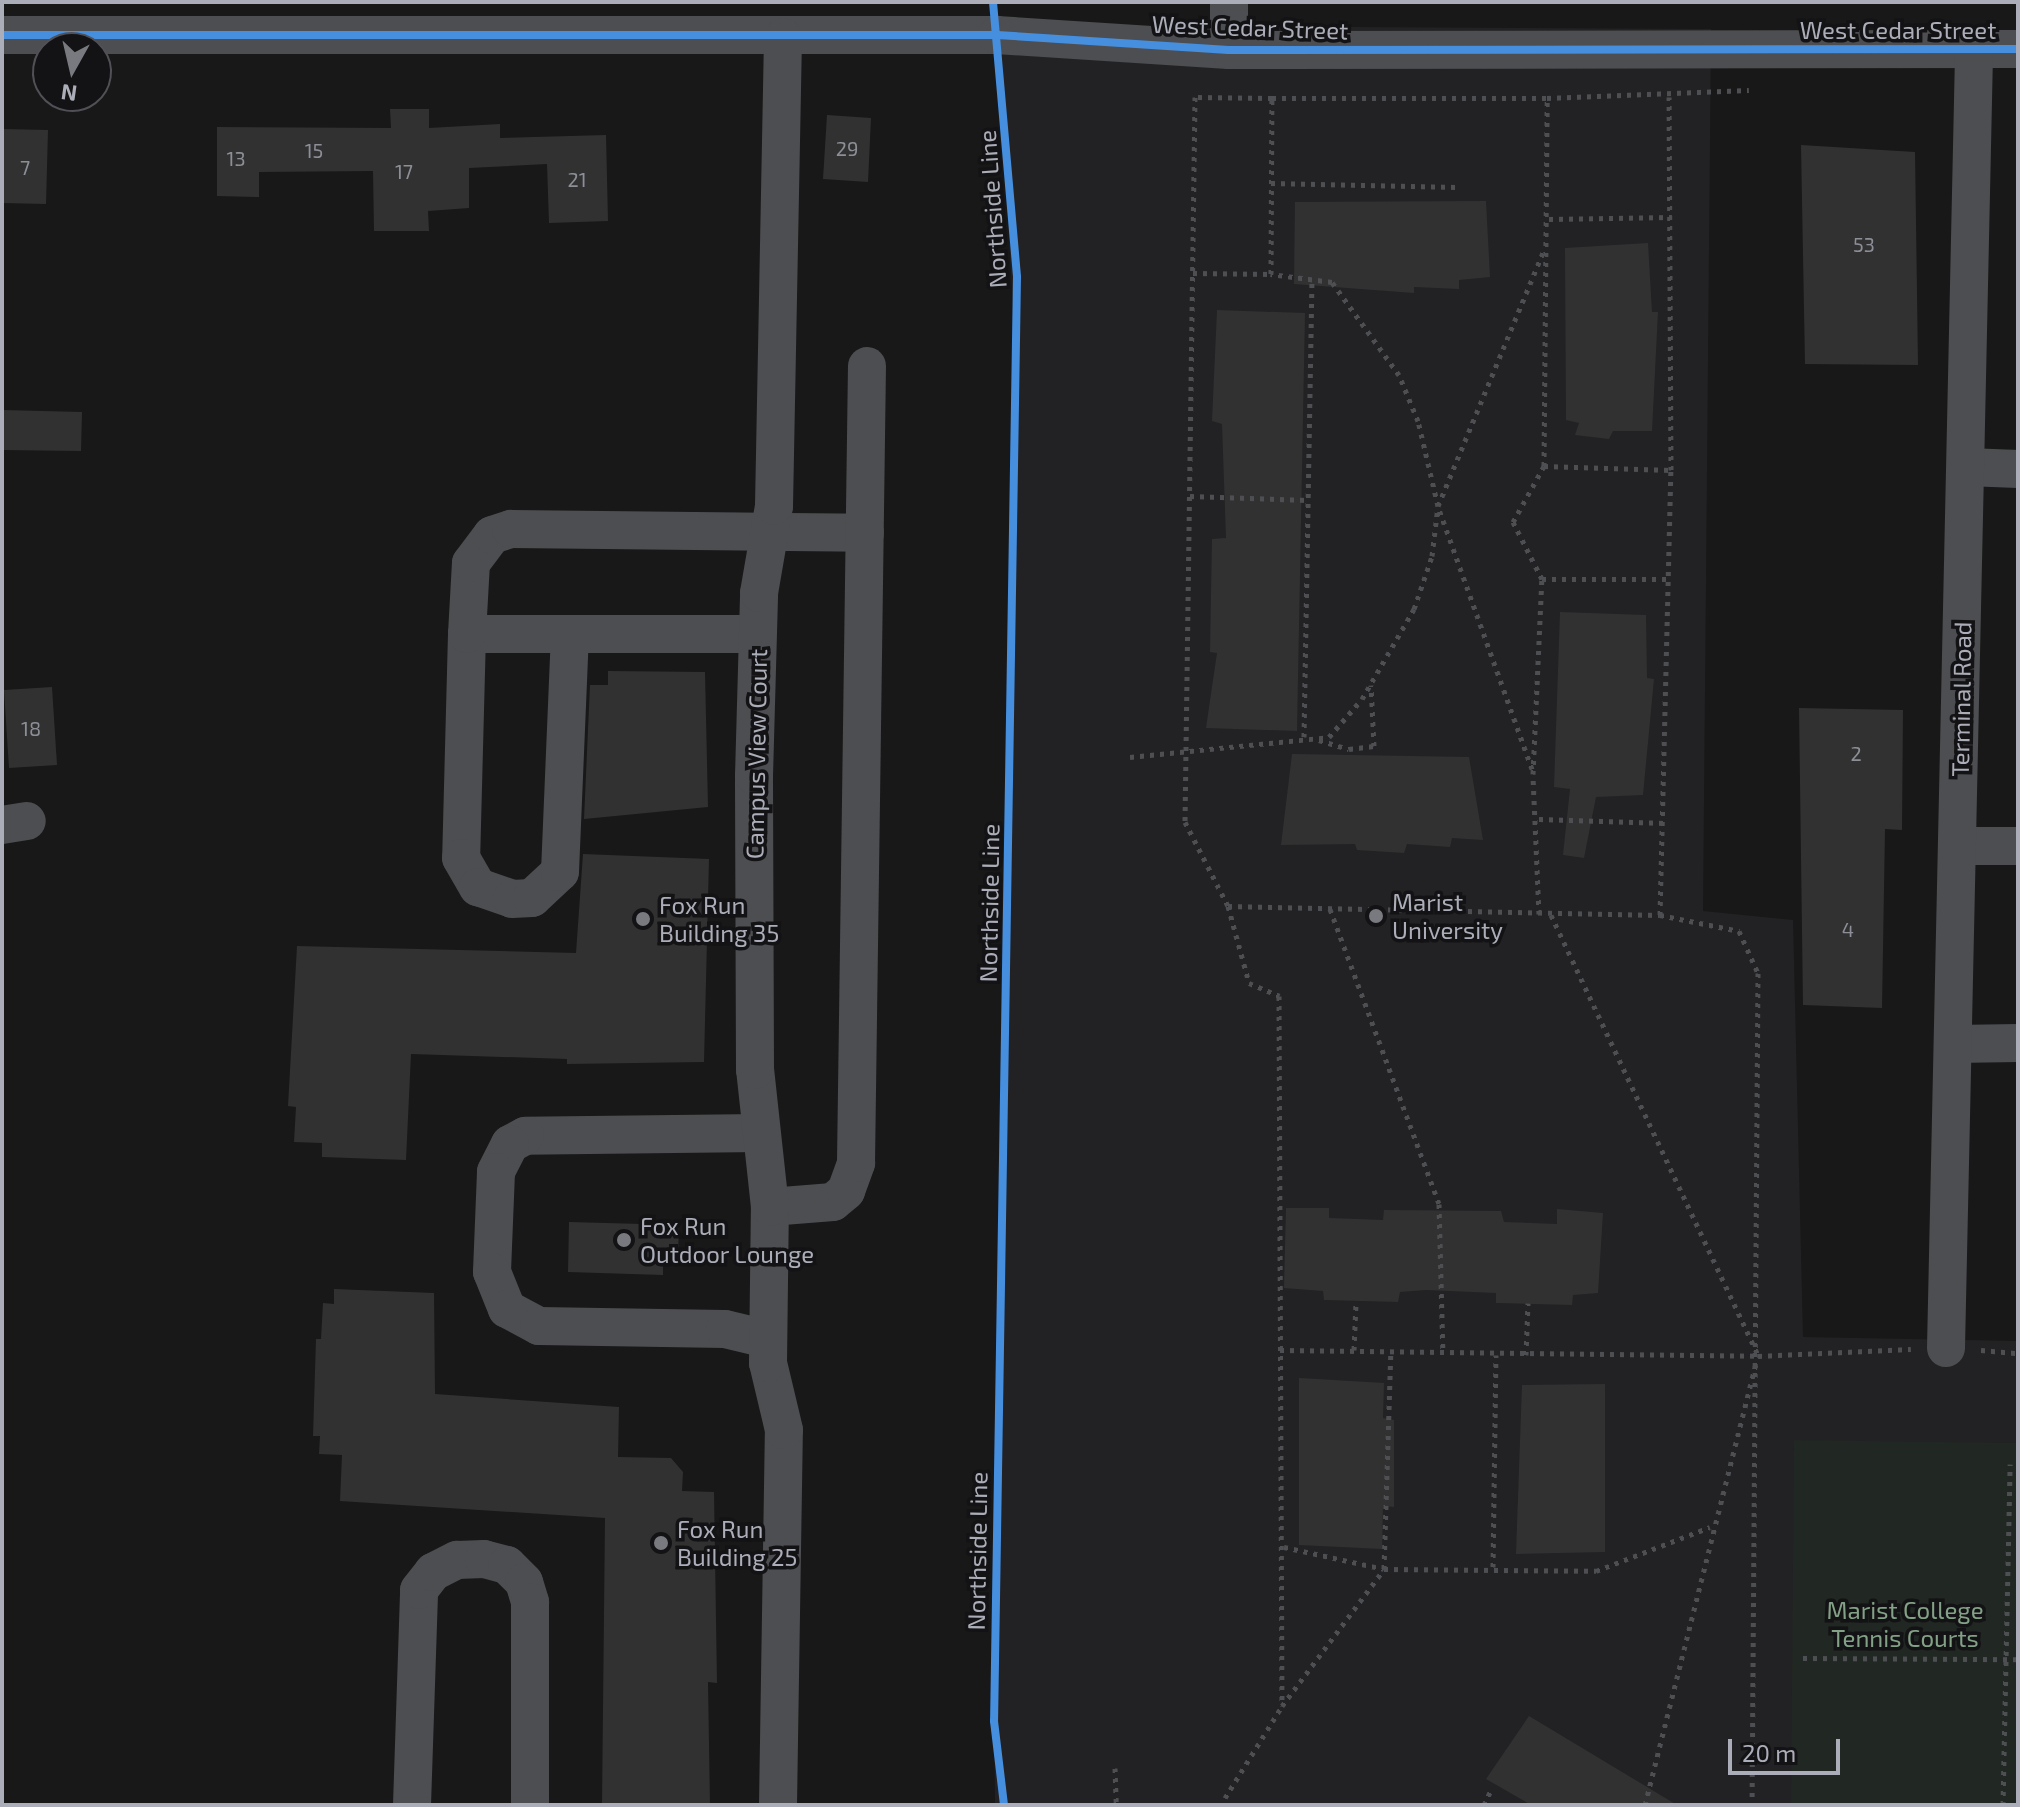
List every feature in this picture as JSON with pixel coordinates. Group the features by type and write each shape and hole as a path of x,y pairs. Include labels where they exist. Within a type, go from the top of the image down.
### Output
{"street":[{"path":"1229,2 1229,50"},
{"name":"West Cedar Street","path":"2,35 997,35 1229,50 2018,49"},
{"name":"Campus View Court","path":"778,1805 784,1430 767,1339 770,1207 760,1133 757,634 768,532 774,506 783,37"},
{"name":"Terminal Road","path":"1946,1348 1974,50"},
{"path":"770,1207 833,1202 846,1191 856,1163 867,366"},
{"path":"1967,467 2018,469"},
{"path":"570,634 560,872 532,898 512,899 478,887 461,858 471,563 492,535 511,529 865,533"},
{"path":"467,634 757,634"},
{"path":"1958,846 2018,846"},
{"path":"1954,1044 2018,1043"},
{"path":"760,1133 525,1136 510,1144 496,1172 492,1272 507,1309 539,1326 725,1329 767,1339"},
{"path":"412,1805 419,1590 433,1572 457,1560 484,1559 507,1565 524,1582 530,1602 530,1805"}],"path":[{"path":"1282,1706 1284,1547 1279,996 1249,983 1228,906 1185,822 1195,97 1669,97 1764,87"},
{"path":"1660,915 1665,823 1671,470 1669,97"},
{"path":"1271,274 1272,98"},
{"path":"1539,914 1539,819 1533,774 1542,579 1513,522 1544,466 1546,245 1549,219 1547,98"},
{"path":"1271,183 1457,187"},
{"path":"1549,219 1672,217"},
{"path":"1130,757 1304,737 1329,737 1371,684 1414,609 1432,556 1438,506 1546,245"},
{"path":"1193,273 1271,274 1332,282 1399,375 1423,435 1438,506 1533,774"},
{"path":"1304,737 1312,279"},
{"path":"1544,466 1671,470"},
{"path":"1190,496 1308,500"},
{"path":"1542,579 1667,579"},
{"path":"1316,738 1349,749 1374,746 1371,684"},
{"path":"1539,819 1665,823"},
{"path":"1228,906 1660,915 1739,931 1758,973 1758,1356 1752,1805"},
{"path":"1330,909 1439,1204 1443,1352"},
{"path":"1551,915 1758,1356 1711,1527 1645,1805"},
{"path":"1354,1350 1356,1303"},
{"path":"1526,1355 1528,1303"},
{"path":"1280,1350 1758,1356 1946,1348 2018,1353"},
{"path":"1225,1798 1282,1706 1384,1569 1391,1351"},
{"path":"1493,1567 1496,1355"},
{"path":"2003,1805 2010,1464"},
{"path":"1284,1547 1384,1569 1493,1567 1596,1571 1711,1527"},
{"path":"1803,1658 2018,1659"},
{"path":"1115,1768 1116,1805"},
{"path":"1484,1805 1491,1790"}],"shaded area":[{"name":"Marist University","path":"997,25 1711,29 1703,911 1793,920 1803,1337 2018,1341 2018,1805 995,1805 993,1561 1018,396"}],"green space":[{"name":"Marist College Tennis Courts","path":"1794,1440 2018,1443 2018,1805 1791,1805"}],"building":[{"path":"390,109 429,109 429,128 500,124 500,138 606,135 608,221 549,223 547,164 469,168 469,208 428,211 429,231 374,231 373,171 259,172 259,197 217,196 217,127 391,128"},
{"path":"827,115 871,118 868,182 823,179"},
{"path":"2,129 48,130 46,204 2,203"},
{"path":"1801,145 1915,152 1918,365 1805,364"},
{"path":"1486,201 1490,277 1459,280 1459,289 1414,287 1414,293 1294,284 1295,202"},
{"path":"1648,243 1652,312 1658,312 1652,431 1613,431 1609,439 1575,435 1579,423 1566,420 1565,248"},
{"path":"1217,310 1305,313 1297,731 1206,728 1217,653 1210,652 1212,539 1226,538 1222,424 1212,421"},
{"path":"2,410 82,412 81,451 2,450"},
{"path":"1560,612 1646,615 1647,678 1654,679 1643,795 1596,797 1584,858 1563,855 1570,789 1554,787"},
{"path":"608,671 705,672 708,807 584,819 590,685 608,685"},
{"path":"52,687 57,765 9,768 4,690"},
{"path":"1799,708 1903,710 1902,830 1885,829 1882,1008 1803,1005"},
{"path":"1292,754 1469,757 1483,840 1452,838 1450,847 1407,844 1404,853 1357,850 1355,844 1281,845"},
{"name":"Fox Run Building 35","path":"583,854 709,859 704,1062 567,1064 567,1059 411,1054 406,1160 322,1157 322,1143 294,1142 296,1107 288,1106 297,946 576,953"},
{"path":"1286,1208 1329,1208 1329,1218 1383,1220 1384,1210 1501,1211 1504,1222 1557,1224 1557,1209 1603,1213 1598,1293 1573,1295 1572,1305 1496,1303 1496,1293 1426,1290 1400,1292 1398,1302 1324,1300 1323,1291 1284,1288"},
{"name":"Fox Run Outdoor Lounge","path":"569,1222 679,1225 678,1256 663,1255 663,1275 568,1272"},
{"name":"Fox Run Building 25","path":"334,1289 434,1293 435,1394 619,1407 618,1457 671,1458 683,1472 682,1491 714,1492 717,1683 708,1682 710,1805 602,1805 605,1518 340,1501 342,1455 319,1454 320,1436 313,1436 316,1339 321,1339 323,1303 334,1304"},
{"path":"1299,1378 1384,1383 1383,1418 1394,1420 1394,1507 1383,1506 1382,1549 1299,1545"},
{"path":"1605,1384 1605,1552 1516,1554 1522,1385"},
{"path":"1529,1716 1677,1805 1531,1805 1486,1779"}],"cycle path":[{"name":"Northside Line","path":"993,2 1017,277 994,1721 1004,1805"},
{"path":"2,35 997,35 1229,50 2018,49"}],"place":[{"name":"Marist University","path":"1376,916"},
{"name":"Fox Run Building 35","path":"643,919"},
{"name":"Fox Run Outdoor Lounge","path":"624,1240"},
{"name":"Fox Run Building 25","path":"661,1543"}]}
